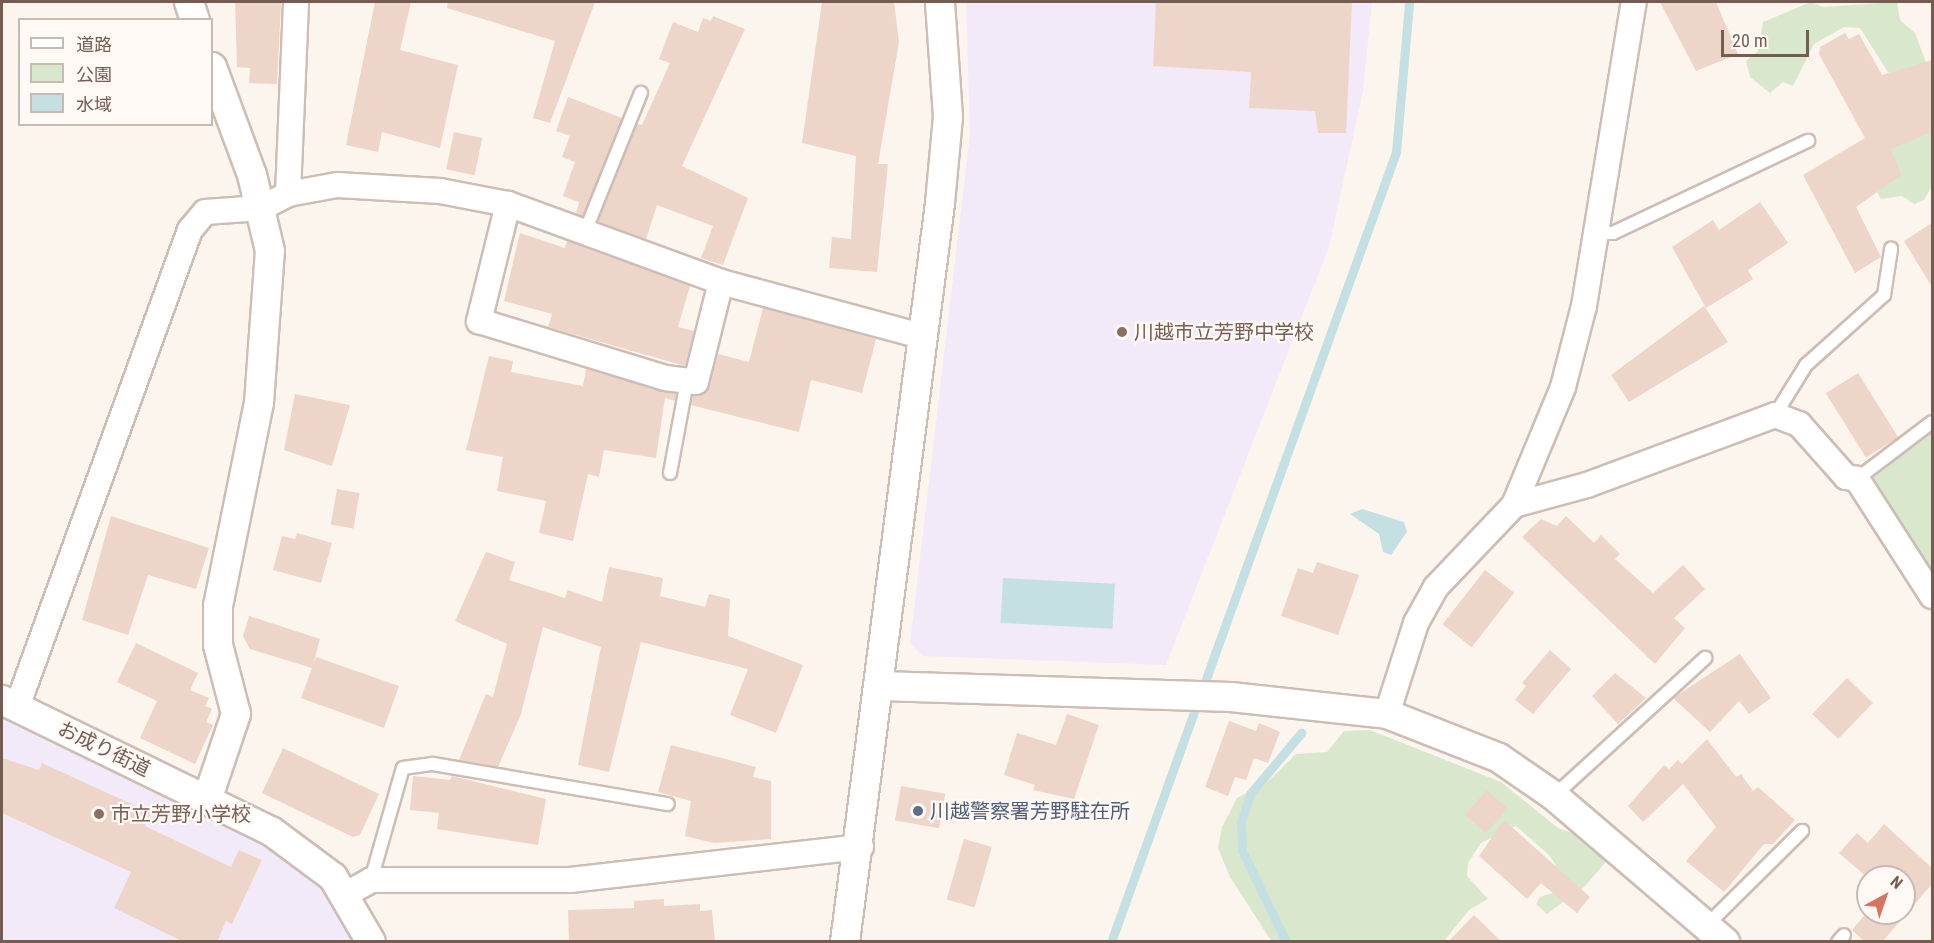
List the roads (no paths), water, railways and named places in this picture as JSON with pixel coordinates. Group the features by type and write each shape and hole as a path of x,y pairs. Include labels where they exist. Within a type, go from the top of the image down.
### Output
{"street":[{"path":"189,2 194,18"},
{"path":"288,194 296,2"},
{"path":"845,942 861,847 925,337 948,117 940,2"},
{"path":"1387,714 1416,622 1436,587 1514,505 1563,387 1596,233 1634,2"},
{"path":"208,797 236,714 218,645 218,606 259,403 270,251 261,208 213,70"},
{"path":"9,703 190,230 206,212 261,208 288,194 337,185 440,191 508,204 721,282 925,337"},
{"path":"508,204 479,321 696,382 721,282"},
{"path":"1514,505 1587,485 1774,415 1799,424 1840,472 1857,479 1932,596"},
{"path":"881,686 1227,697 1387,714 1462,740 1554,796 1716,933"},
{"name":"お成り街道","path":"9,703 208,797 271,831 318,863 360,886 371,942"},
{"path":"360,886 570,880 861,847"}],"lane":[{"path":"585,232 641,93"},
{"path":"1596,233 1613,233 1809,141"},
{"path":"1774,415 1806,365 1884,295 1891,249"},
{"path":"670,473 687,381"},
{"path":"1857,479 1932,422"},
{"path":"1554,796 1705,658"},
{"path":"360,886 403,768 433,764 668,804"},
{"path":"1716,933 1802,831"}],"water":[{"path":"1362,509 1404,522 1407,532 1391,555 1383,552 1379,534 1350,514"},
{"path":"1003,578 1115,584 1112,629 1001,623"}],"waterway":[{"path":"1111,942 1396,152 1409,2"},
{"path":"1286,942 1242,850 1241,822 1250,794 1301,733"}],"place":[{"name":"川越市立芳野中学校","path":"1122,332"},
{"name":"川越警察署芳野駐在所","path":"918,811"},
{"name":"市立芳野小学校","path":"99,814"}]}
